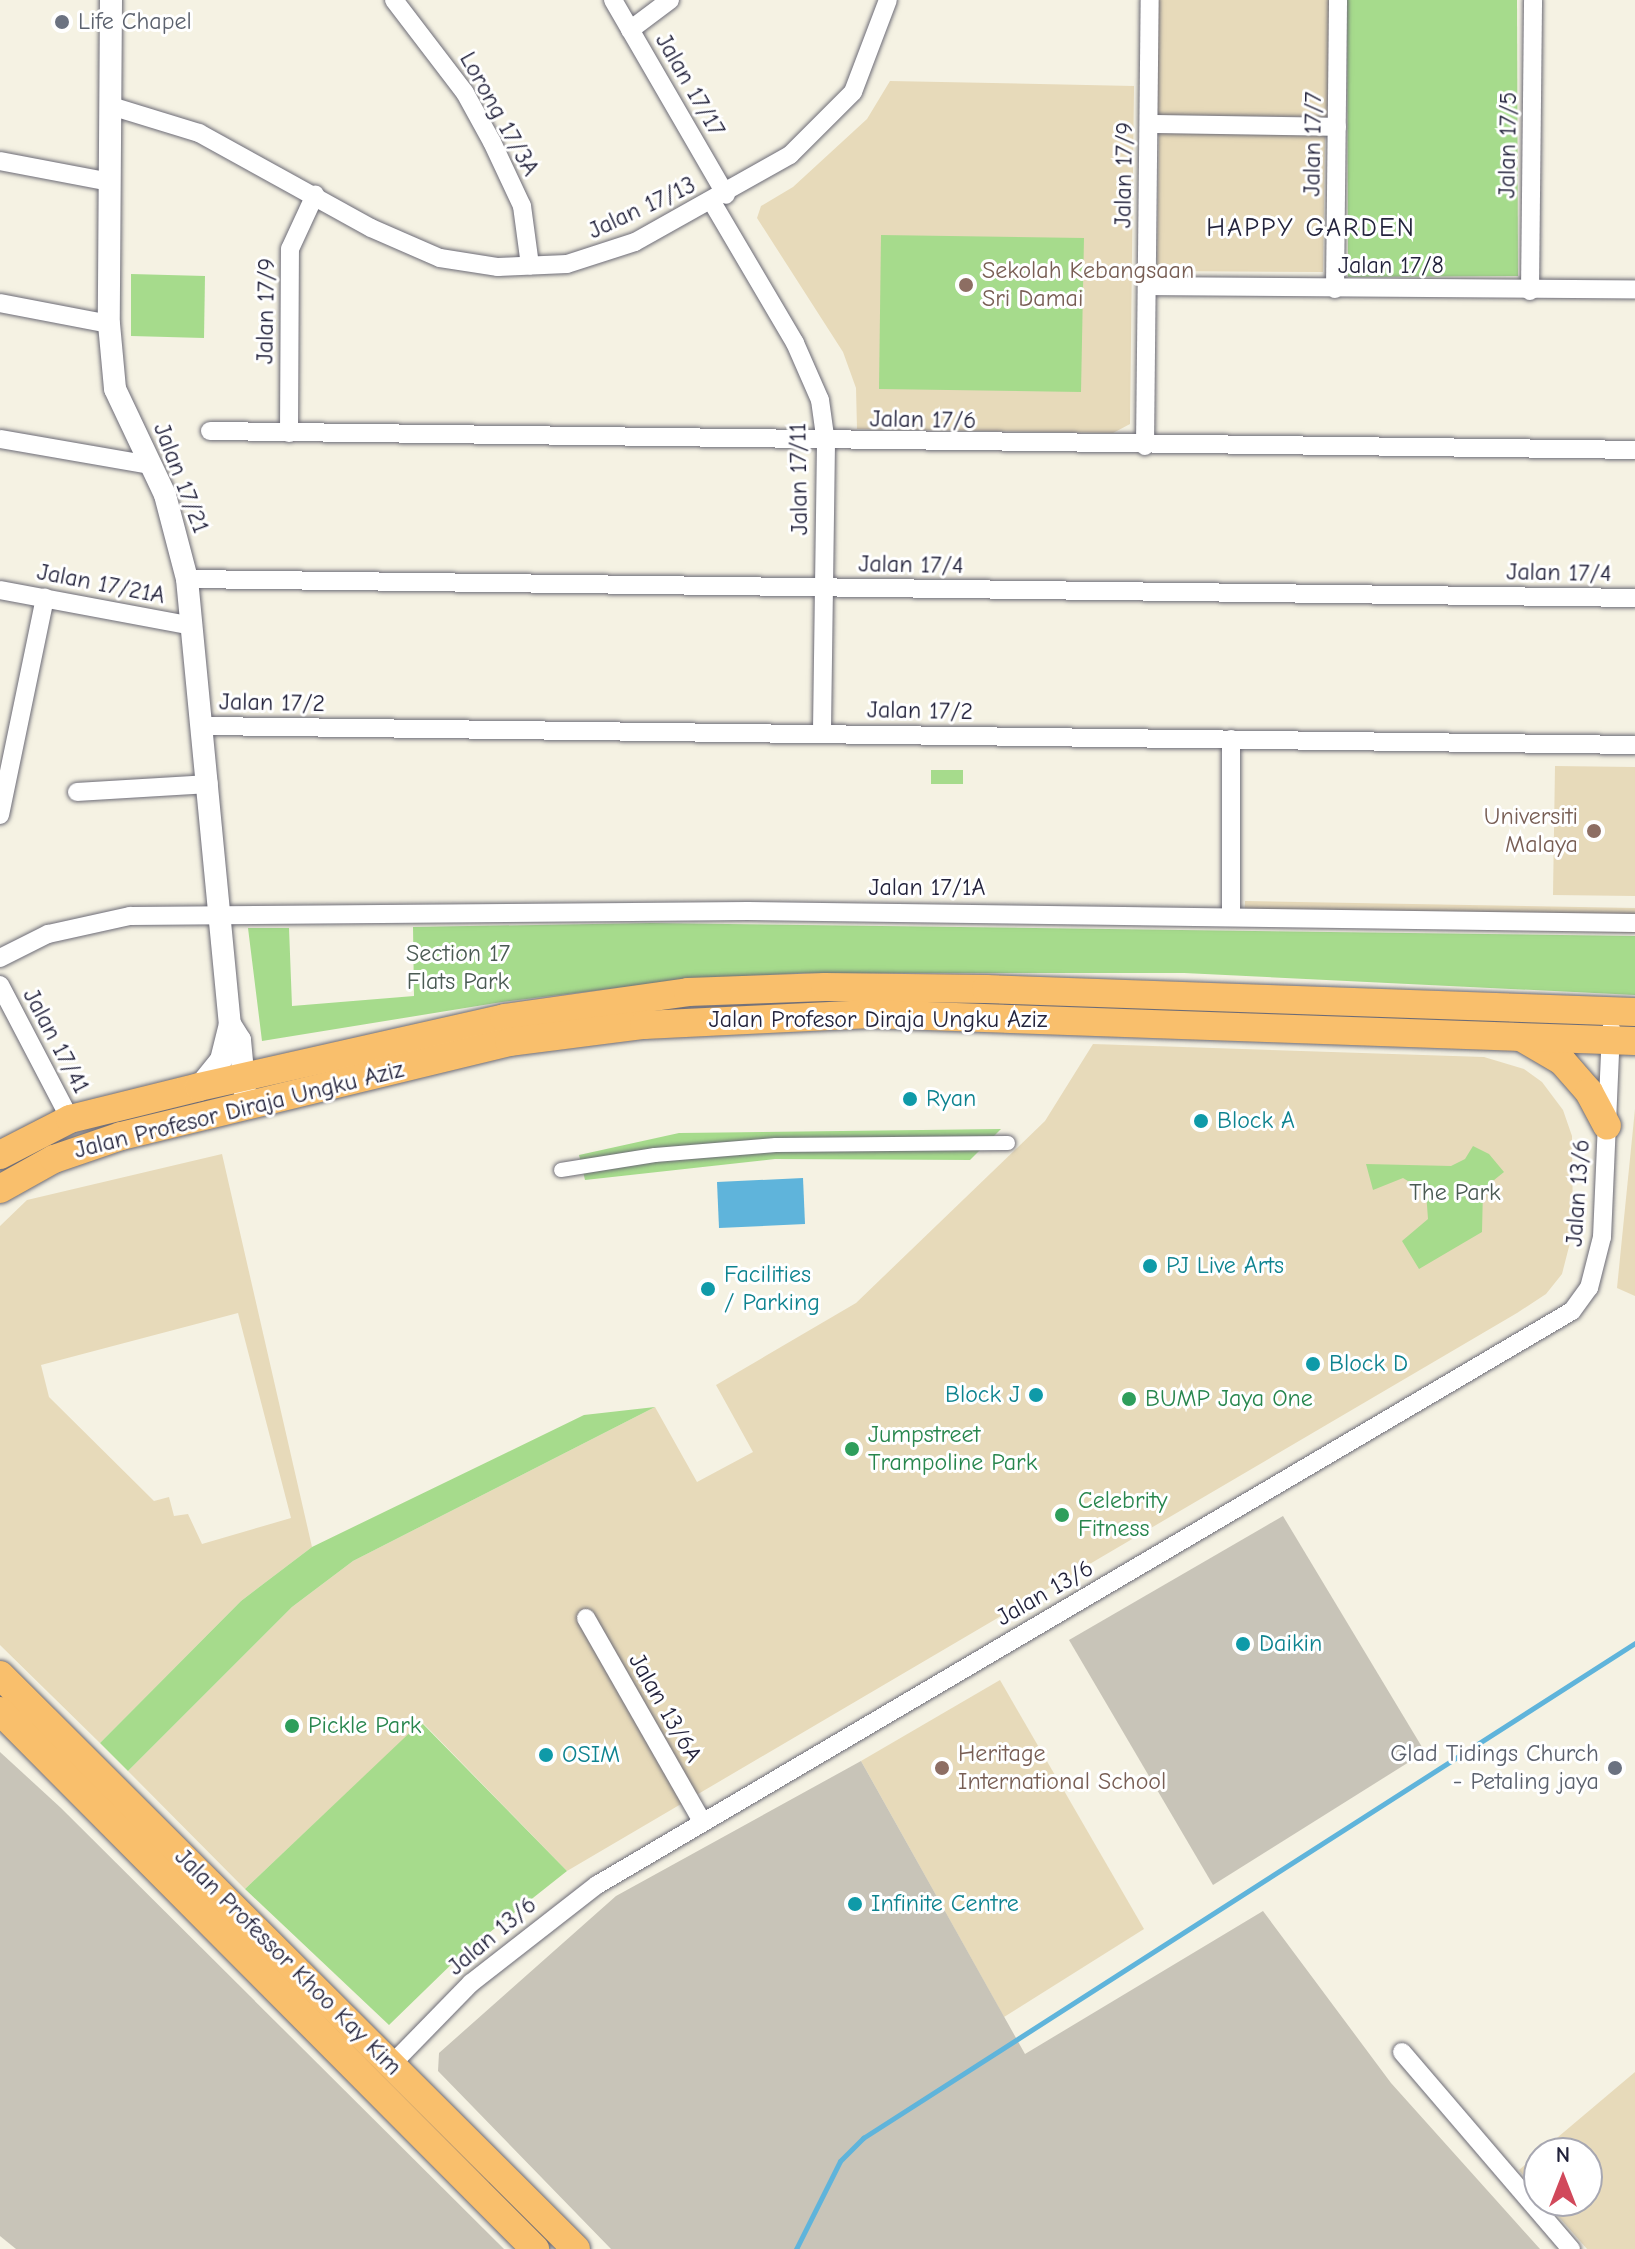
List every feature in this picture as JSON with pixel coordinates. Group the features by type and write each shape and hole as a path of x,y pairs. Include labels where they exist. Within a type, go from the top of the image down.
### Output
{"main road":[{"name":"Jalan Profesor Diraja Ungku Aziz","path":"0,1155 70,1119 199,1087 246,1079 504,1018 688,992 825,987 986,989 1623,1011"},
{"name":"Jalan Profesor Diraja Ungku Aziz","path":"0,1189 86,1146 509,1042 745,1017 1064,1019 1622,1040"},
{"path":"1518,1037 1562,1061 1589,1092 1607,1126"},
{"name":"Jalan Professor Khoo Kay Kim","path":"0,1675 576,2249"},
{"name":"Jalan Professor Khoo Kay Kim","path":"0,1711 535,2249"}],"street":[{"name":"Jalan 17/21","path":"111,0 109,324 115,389 151,465 187,579 205,726 230,1024 221,1060 199,1087"},
{"name":"Lorong 17/3A","path":"394,0 465,93 492,142 522,206 530,265"},
{"name":"Jalan 17/17","path":"613,0 719,198"},
{"path":"630,30 670,0"},
{"name":"Jalan 17/13","path":"111,106 199,133 371,228 440,258 498,267 567,264 608,253 719,198 790,155 853,92 888,0"},
{"name":"Jalan 17/9","path":"1145,446 1150,0"},
{"name":"Jalan 17/7","path":"1335,289 1338,0"},
{"name":"Jalan 17/5","path":"1530,291 1533,0"},
{"path":"1149,124 1337,127"},
{"path":"0,161 110,182"},
{"name":"Jalan 17/9","path":"289,433 290,249 315,195"},
{"name":"Jalan 17/11","path":"719,198 795,343 820,400 826,443 822,734"},
{"name":"Jalan 17/8","path":"1147,286 1530,291 1635,289"},
{"path":"0,303 109,324"},
{"name":"Jalan 17/6","path":"210,431 826,443 1635,450"},
{"path":"0,439 151,465"},
{"name":"Jalan 17/4","path":"187,579 1635,598"},
{"name":"Jalan 17/21A","path":"0,590 193,626"},
{"path":"0,815 45,598"},
{"name":"Jalan 17/2","path":"205,726 1635,745"},
{"path":"1231,739 1231,916"},
{"path":"77,792 209,784"},
{"name":"Jalan 17/1A","path":"0,958 89,921 219,914 764,911 1635,923"},
{"name":"Jalan 17/41","path":"0,985 70,1119"},
{"name":"Jalan 13/6","path":"391,2065 471,1983 537,1927 702,1821 1572,1311 1589,1288 1602,1237 1607,1126 1622,1040 1623,1011"},
{"name":"Jalan 17/21","path":"230,1024 240,1040 246,1079"},
{"path":"210,1115 245,1092 246,1079"},
{"path":"561,1170 655,1155 776,1145 1008,1143"},
{"name":"Jalan 13/6A","path":"586,1618 702,1821"},
{"path":"1402,2052 1571,2249"}],"shaded area":[{"path":"1157,0 1332,0 1330,117 1156,115"},
{"name":"Sekolah Kebangsaan Sri Damai","path":"890,81 1134,86 1130,424 1113,433 857,429 856,388 843,352 757,218 761,206 793,187 867,119"},
{"path":"1159,132 1325,134 1323,272 1157,271"},
{"name":"Universiti Malaya","path":"1555,766 1635,767 1635,896 1553,895"},
{"path":"1245,901 1635,908 1635,933 1244,926"},
{"path":"1093,1044 1484,1057 1524,1069 1542,1082 1563,1110 1572,1136 1573,1231 1562,1274 1546,1294 1517,1313 567,1871 422,1722 245,1889 128,1771 292,1607 353,1561 655,1407 697,1482 753,1452 716,1385 856,1303 1045,1121"},
{"path":"1635,1109 1635,1296 1617,1288"},
{"path":"222,1154 312,1547 241,1601 100,1743 0,1645 0,1226 27,1200","holes":["238,1313 291,1518 202,1544 188,1514 174,1516 169,1497 154,1501 49,1397 41,1365"]},
{"path":"1283,1516 1425,1752 1213,1885 1069,1640"},
{"path":"1000,1680 1144,1929 1004,2017 861,1761"},
{"path":"0,1752 61,1808 504,2249 16,2249 0,2236"},
{"path":"861,1761 1025,2054 1263,1911 1391,2083 1540,2249 611,2249 438,2071 439,2053 616,1896"},
{"path":"1635,2072 1635,2249 1587,2249 1559,2217 1603,2217 1603,2137 1558,2137"}],"green space":[{"path":"1347,0 1517,0 1518,276 1348,277"},
{"path":"881,235 1084,238 1081,392 879,389"},
{"path":"131,274 205,276 204,338 131,336"},
{"path":"931,770 963,770 963,784 931,784"},
{"name":"Section 17 Flats Park","path":"651,923 1635,936 1635,995 1184,973 804,973 691,979 502,1002 262,1041 248,928 289,928 292,1006 414,996 413,927"},
{"path":"1001,1129 970,1160 775,1159 585,1180 579,1155 679,1133"},
{"name":"The Park","path":"1473,1146 1489,1154 1504,1172 1483,1189 1482,1232 1419,1269 1402,1241 1428,1219 1426,1192 1403,1178 1373,1190 1366,1164 1451,1166 1465,1159"},
{"path":"655,1407 353,1561 292,1607 128,1771 100,1743 241,1601 312,1547 584,1415"},
{"path":"421,1722 567,1871 461,1955 389,2025 245,1889"}],"water":[{"path":"803,1178 805,1224 719,1228 717,1182"}],"waterway":[{"path":"796,2249 840,2161 863,2138 1635,1643"}],"place":[{"name":"Life Chapel","path":"62,22"},
{"name":"Sekolah Kebangsaan Sri Damai","path":"966,285"},
{"name":"Universiti Malaya","path":"1594,831"},
{"name":"Ryan","path":"910,1099"},
{"name":"Block A","path":"1201,1121"},
{"name":"PJ Live Arts","path":"1150,1266"},
{"name":"Facilities / Parking","path":"708,1289"},
{"name":"Block D","path":"1313,1364"},
{"name":"Block J","path":"1036,1395"},
{"name":"BUMP Jaya One","path":"1129,1399"},
{"name":"Jumpstreet Trampoline Park","path":"852,1449"},
{"name":"Celebrity Fitness","path":"1062,1515"},
{"name":"Daikin","path":"1243,1644"},
{"name":"Pickle Park","path":"292,1726"},
{"name":"OSIM","path":"546,1755"},
{"name":"Heritage International School","path":"942,1768"},
{"name":"Glad Tidings Church - Petaling jaya","path":"1615,1768"},
{"name":"Infinite Centre","path":"855,1904"}],"district":[{"name":"HAPPY GARDEN","path":"1311,229"}]}
